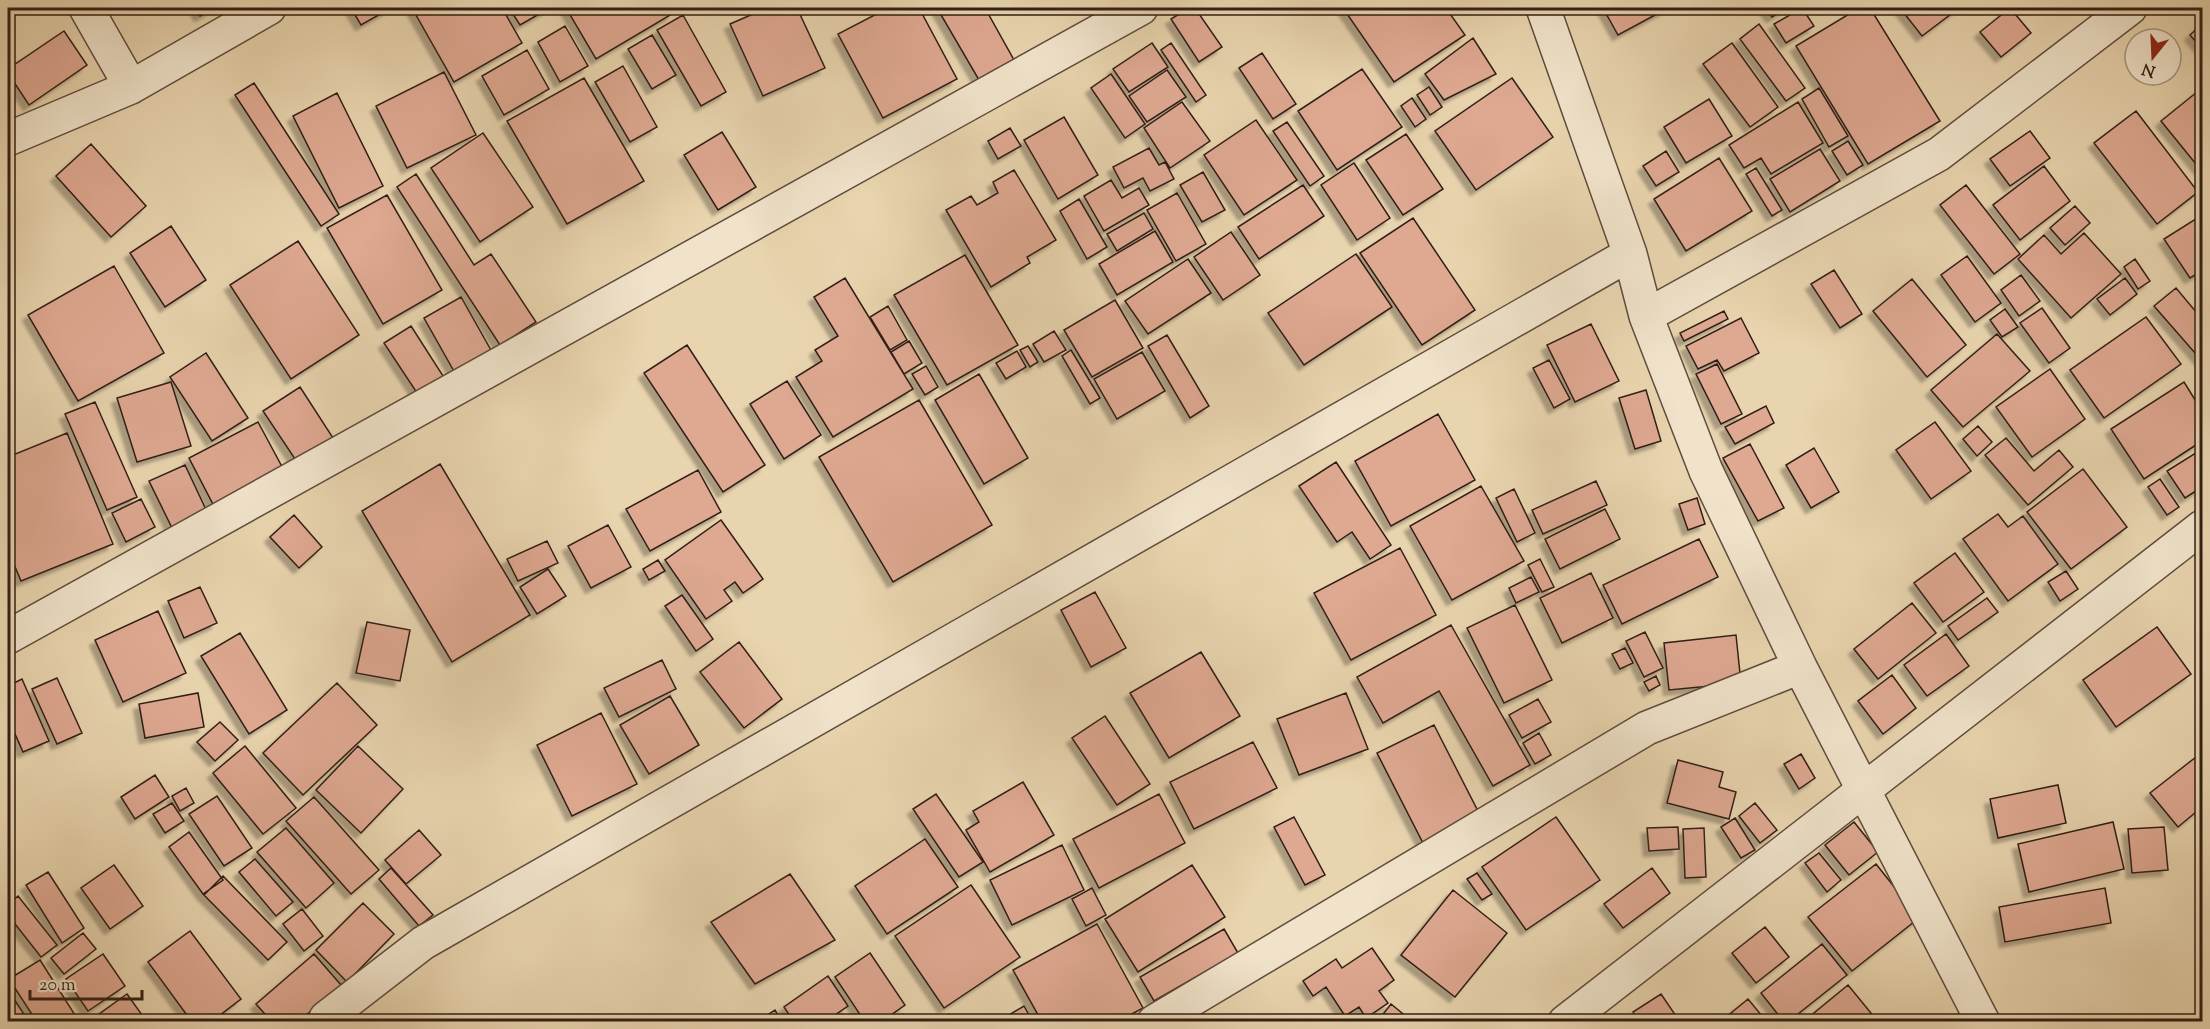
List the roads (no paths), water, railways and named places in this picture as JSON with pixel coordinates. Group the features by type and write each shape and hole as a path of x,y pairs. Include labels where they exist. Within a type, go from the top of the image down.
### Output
{"street":[{"path":"86,8 131,87"},
{"path":"8,139 131,87 269,8"},
{"path":"8,637 1141,8"},
{"path":"1543,8 1630,254 1646,316 1706,471 1800,667 1983,1022"},
{"path":"1646,316 1939,154 2130,8"},
{"path":"326,1018 423,942 1630,254"},
{"path":"1565,1022 2202,527"},
{"path":"1154,1022 1647,728 1800,667"}]}
